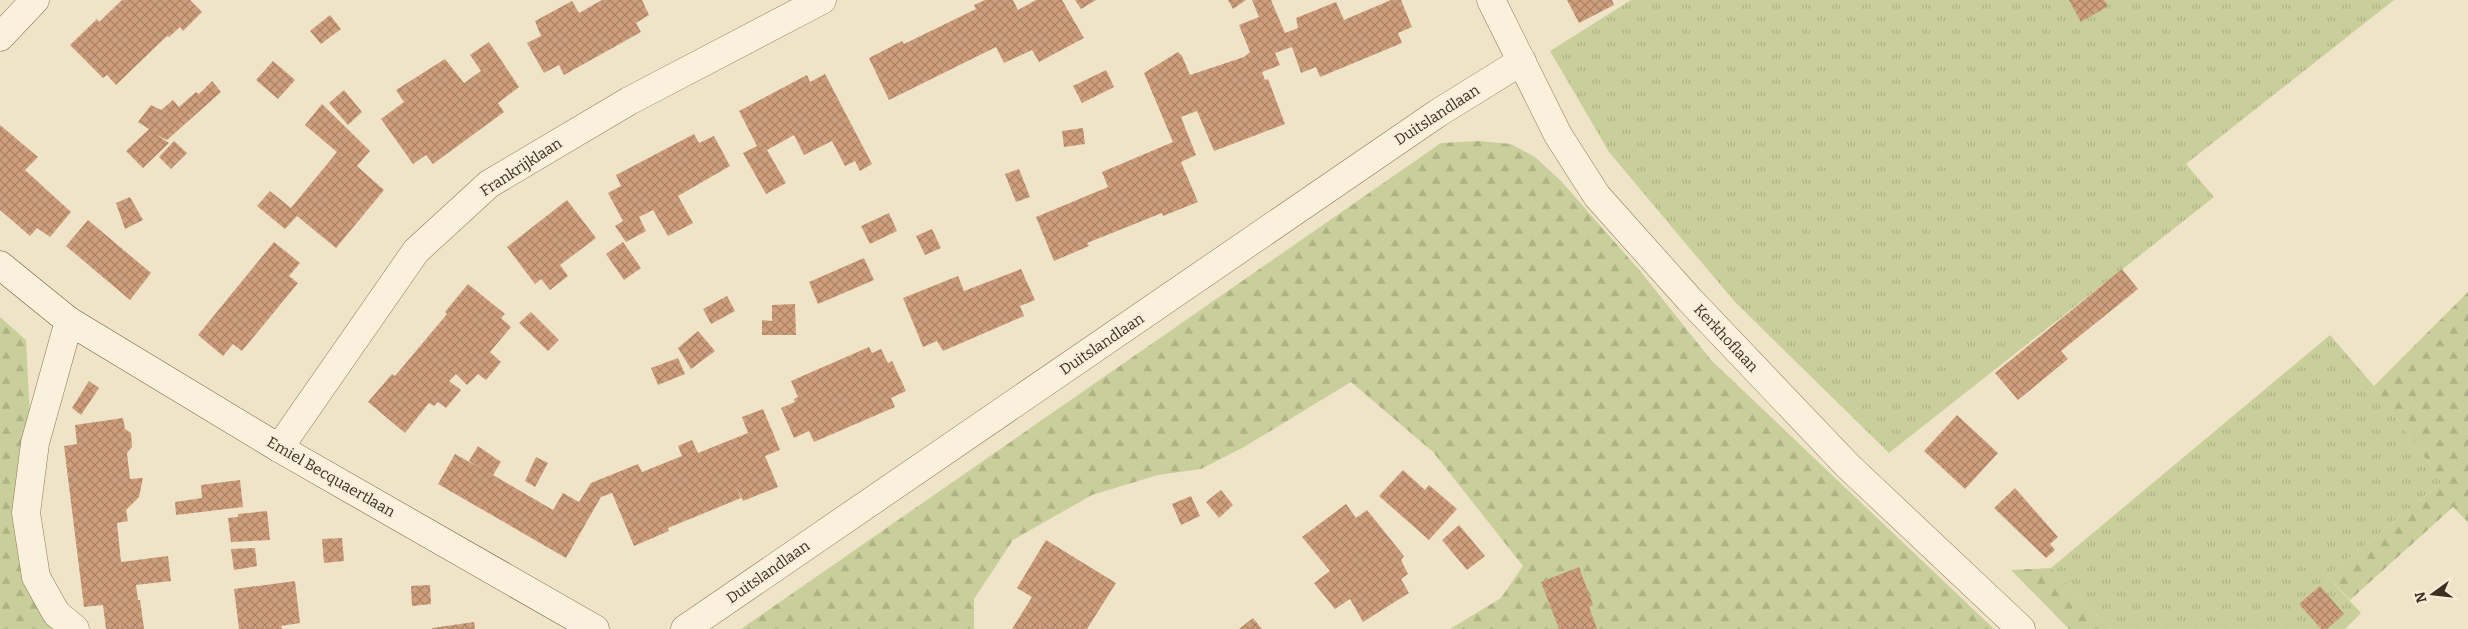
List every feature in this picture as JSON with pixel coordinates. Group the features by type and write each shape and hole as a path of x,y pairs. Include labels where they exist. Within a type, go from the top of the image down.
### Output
{"street":[{"path":"0,37 35,0"},
{"name":"Frankrijklaan","path":"279,448 416,252 489,184 629,101 822,0"},
{"name":"Kerkhoflaan","path":"1491,0 1558,135 1597,196 1689,299 1848,466 2021,629"},
{"name":"Duitslandlaan","path":"685,629 1438,113 1522,61"},
{"name":"Emiel Becquaertlaan","path":"0,265 69,321 279,448 595,629"},
{"path":"69,321 35,443 26,513 36,577 56,613 75,629"}],"green space":[{"path":"1631,0 2394,0 2186,164 2214,197 1889,453 1736,303 1686,244 1609,152 1550,51"},
{"path":"1479,141 1511,144 1535,157 1561,181 1641,272 1711,360 1994,629 1450,629 1501,598 1523,566 1433,452 1351,382 1244,447 1201,469 1158,475 1092,495 1013,540 974,599 974,629 741,629 1441,143"},
{"path":"2468,292 2468,522 2453,507 2350,600 2327,576 2442,482 2374,386"},
{"path":"0,317 26,340 30,417 18,519 61,629 0,629"},
{"path":"2330,335 2374,386 2442,482 2327,576 2361,613 2345,629 2111,629 2051,568"},
{"path":"2051,568 2111,629 2069,629 2011,570"}],"building":[{"path":"122,0 190,0 202,12 183,31 180,27 169,37 167,36 116,85 107,75 103,78 70,45 97,19 99,22"},
{"path":"602,0 642,0 649,15 636,23 641,32 564,75 559,65 544,73 527,43 541,36 535,21 572,1 579,13"},
{"path":"985,0 1013,0 1018,10 1036,0 1062,0 1084,38 1039,62 1032,50 1004,63 996,47 889,100 869,58 902,41 904,44 976,9 974,5"},
{"path":"1075,0 1096,0 1081,9"},
{"path":"1228,0 1246,0 1233,9"},
{"path":"1252,0 1271,0 1285,33 1298,28 1296,18 1336,2 1344,20 1391,0 1401,0 1412,27 1398,33 1402,43 1320,77 1316,67 1301,73 1292,47 1275,53 1280,65 1262,72 1265,80 1268,79 1285,124 1214,151 1197,111 1181,117 1196,155 1181,162 1198,202 1163,216 1162,213 1087,243 1089,246 1054,261 1036,217 1108,187 1102,172 1173,142 1144,73 1178,52 1182,56 1190,75 1244,57 1250,52 1239,25 1259,17"},
{"path":"1567,0 1612,0 1614,5 1579,23"},
{"path":"2069,0 2104,0 2108,6 2081,22"},
{"path":"330,15 341,29 321,44 310,31"},
{"path":"489,42 519,87 498,103 504,112 433,164 426,155 413,164 381,119 404,102 396,90 445,59 464,83 481,71 470,55"},
{"path":"273,61 295,80 278,99 256,80"},
{"path":"1106,70 1114,87 1082,103 1073,86"},
{"path":"825,74 872,164 860,171 855,161 845,166 832,141 804,155 794,135 767,150 786,183 766,194 743,153 757,146 739,111 807,75 810,82"},
{"path":"212,81 221,92 167,140 157,135 169,143 143,168 126,151 149,129 138,122 151,105 161,110 173,100 179,107 196,92 199,94"},
{"path":"344,90 362,112 348,125 329,103"},
{"path":"322,104 370,151 357,166 384,190 336,248 297,216 285,229 257,206 270,191 291,208 337,152 305,125"},
{"path":"0,125 38,157 25,170 71,212 50,237 37,228 30,236 0,210"},
{"path":"1083,128 1085,144 1064,147 1062,131"},
{"path":"694,134 699,143 714,136 730,166 678,196 693,223 668,236 653,210 639,217 646,231 626,242 615,226 623,221 608,193 621,186 616,175"},
{"path":"174,141 187,153 171,169 159,157"},
{"path":"1019,169 1030,197 1016,202 1005,174"},
{"path":"130,197 143,220 125,229 116,203"},
{"path":"567,200 596,238 560,265 568,276 550,290 541,279 535,284 507,247"},
{"path":"889,213 897,231 870,244 861,226"},
{"path":"88,220 151,273 130,300 66,246"},
{"path":"932,229 941,248 925,255 916,236"},
{"path":"274,242 300,263 289,276 298,283 242,351 233,344 223,356 198,335"},
{"path":"623,242 641,268 624,280 606,254"},
{"path":"864,258 874,280 818,304 809,282"},
{"path":"1021,269 1035,300 1020,306 1024,316 943,351 937,341 923,347 903,298 958,276 964,291"},
{"path":"2122,269 2138,289 2061,351 2068,359 2018,400 1995,373"},
{"path":"468,284 505,314 501,318 511,327 490,352 501,362 486,380 478,374 467,385 456,374 449,381 461,390 446,408 438,402 434,406 429,403 405,433 368,402 392,374 395,376 447,314 445,312"},
{"path":"727,296 735,311 711,324 703,309"},
{"path":"795,304 796,335 762,335 762,320 772,321 772,305"},
{"path":"531,312 559,340 548,351 519,323"},
{"path":"698,331 715,351 691,369 678,348"},
{"path":"869,347 872,353 881,349 888,363 892,361 906,391 891,398 895,407 814,442 809,431 794,438 781,408 795,402 794,399 798,397 791,381"},
{"path":"678,358 685,374 658,385 651,368"},
{"path":"89,381 99,388 81,415 72,408"},
{"path":"763,409 780,450 765,456 778,487 743,501 736,485 741,498 668,528 669,531 634,546 612,493 601,497 566,558 438,484 455,454 484,470 469,461 478,446 501,462 493,475 553,510 563,493 579,502 591,483 638,464 642,472 682,456 678,446 692,440 698,453 748,433 742,417"},
{"path":"1957,415 1998,453 1965,489 1924,451"},
{"path":"123,418 125,429 131,433 132,447 127,453 130,479 143,478 139,497 126,510 128,521 117,523 121,562 168,556 171,581 136,585 144,629 106,629 103,605 84,607 64,446 77,444 75,425"},
{"path":"536,457 548,463 535,487 525,481"},
{"path":"1403,470 1425,490 1429,485 1457,509 1429,540 1379,496"},
{"path":"240,480 243,507 176,515 175,502 202,498 201,485"},
{"path":"2015,488 2058,537 2050,544 2055,550 2046,558 1994,508"},
{"path":"1221,490 1233,505 1219,518 1206,502"},
{"path":"1191,496 1200,516 1181,525 1172,504"},
{"path":"1346,504 1356,518 1367,510 1404,556 1401,560 1408,574 1401,579 1409,593 1363,622 1350,599 1335,609 1314,583 1330,571 1302,537"},
{"path":"267,511 270,540 231,542 228,518 238,517 238,514"},
{"path":"1459,525 1485,556 1467,570 1442,540"},
{"path":"342,538 344,561 324,563 322,539"},
{"path":"1046,540 1116,583 1087,629 1012,629 1032,597 1017,588"},
{"path":"255,548 257,566 234,570 231,549"},
{"path":"1579,567 1593,605 1589,607 1597,629 1559,629 1541,582"},
{"path":"295,581 300,623 281,626 282,629 239,629 234,589"},
{"path":"430,585 431,604 412,606 411,586"},
{"path":"2320,586 2344,614 2327,629 2321,629 2299,604"},
{"path":"1253,618 1262,629 1239,629"},
{"path":"474,622 475,629 432,629 432,628"}]}
